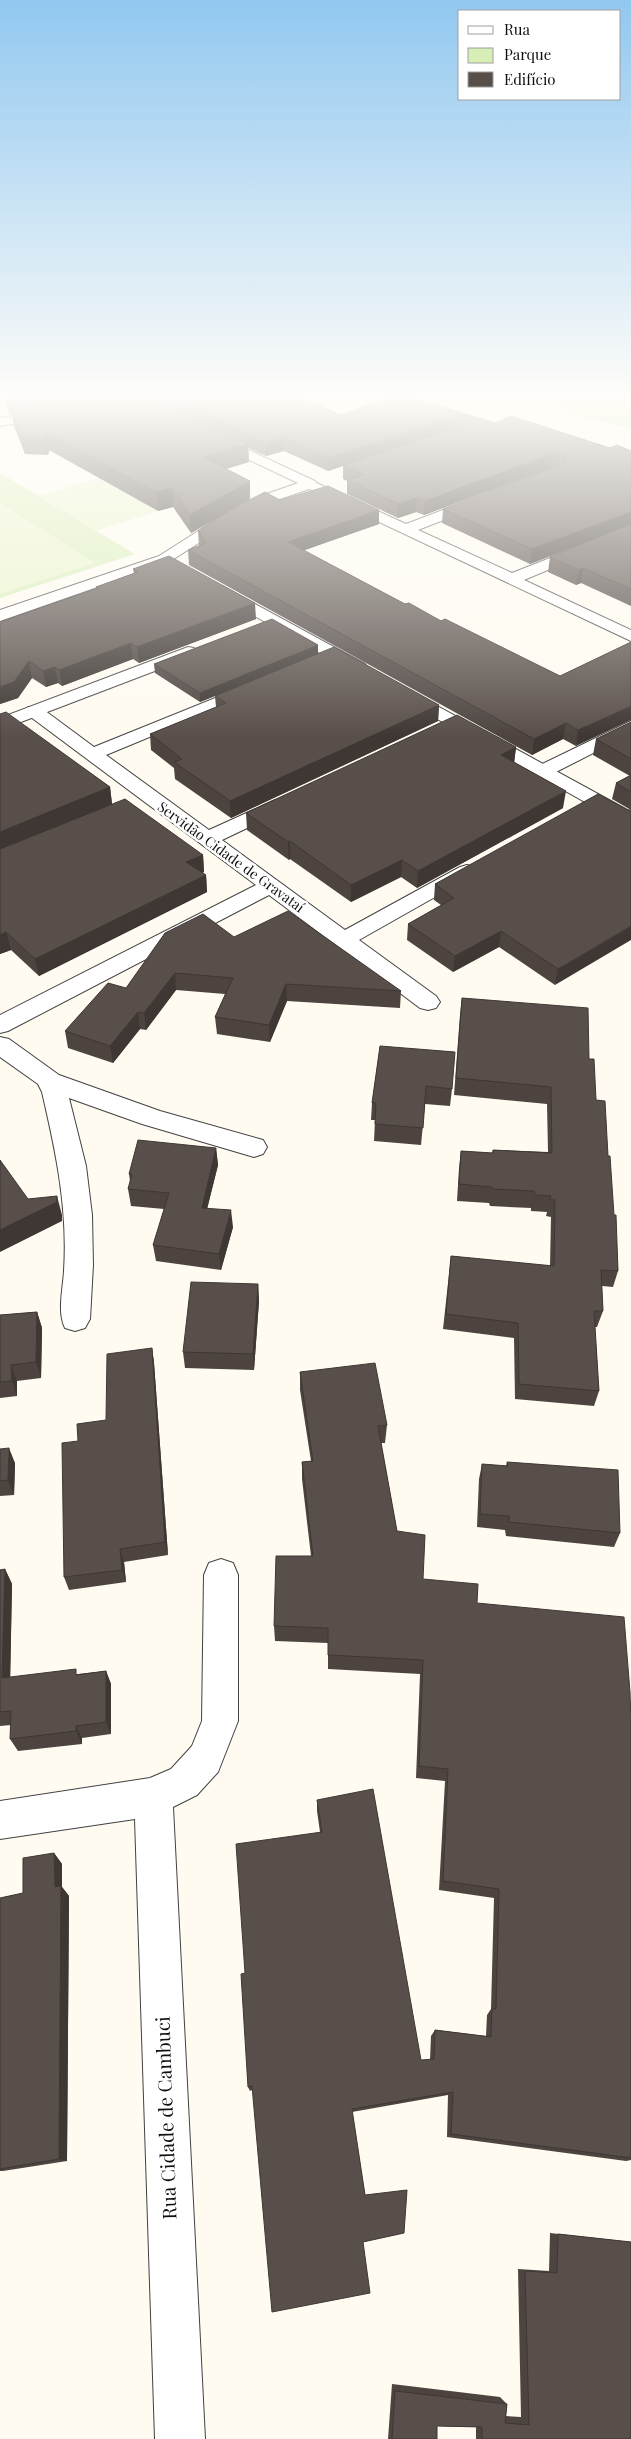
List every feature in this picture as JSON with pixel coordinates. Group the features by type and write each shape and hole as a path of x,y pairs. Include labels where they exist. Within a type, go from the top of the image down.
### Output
{"street":[{"path":"0,616 164,559 197,536 247,509"},
{"path":"363,509 631,636"},
{"path":"406,529 461,509"},
{"path":"512,579 631,530"},
{"path":"164,559 182,569"},
{"path":"206,582 374,676"},
{"path":"250,628 273,620"},
{"path":"0,724 206,645"},
{"path":"317,662 335,654"},
{"path":"93,754 263,684"},
{"path":"391,686 543,771 587,805 631,820"},
{"name":"Servidão Cidade de Gravataí","path":"34,711 93,754 141,800 207,839 428,1002"},
{"path":"438,730 456,722"},
{"path":"543,771 631,727"},
{"path":"207,839 296,797"},
{"path":"343,940 482,863"},
{"path":"0,1025 271,886"},
{"path":"0,1045 50,1081 151,1118 254,1147"},
{"path":"50,1081 72,1155 79,1204 80,1275 75,1318"},
{"path":"0,1820 153,1797 184,1782 205,1759 220,1721 221,1575"},
{"name":"Rua Cidade de Cambuci","path":"153,1797 180,2439"}],"green space":[{"path":"0,509 60,509 135,554 0,598"},
{"path":"0,509 9,509 95,563 0,594"},
{"path":"60,509 154,509 158,511 96,531"}],"building":[{"path":"186,509 201,509 190,515"},
{"path":"443,509 631,509 631,512 532,549"},
{"path":"230,510 379,510 288,542 405,604 409,603 441,621 445,619 560,676 631,642 631,706 578,730 566,723 534,739 188,550 206,543 198,531"},
{"path":"631,524 631,589 583,568 579,570 550,557"},
{"path":"169,556 255,603 137,647 131,643 59,670 55,667 43,671 29,661 14,682 0,687 0,622 98,588 96,587 138,572 133,569"},
{"path":"272,619 318,645 200,693 154,664"},
{"path":"334,647 439,705 230,801 174,762 182,759 150,734 226,703 215,696"},
{"path":"6,712 110,787 0,832 0,714"},
{"path":"457,715 516,747 501,755 566,791 418,871 402,860 351,885 290,841 288,842 246,813"},
{"path":"631,722 631,759 596,739"},
{"path":"631,775 631,792 616,783"},
{"path":"598,794 627,810 631,810 631,926 558,969 501,931 455,956 408,924 454,898 435,884"},
{"path":"125,799 203,855 186,862 206,875 35,959 6,932 0,935 0,849"},
{"path":"288,911 401,991 286,984 269,1025 215,1017 233,978 175,973 144,1013 138,1012 110,1046 65,1031 108,983 126,988 165,933 203,914 234,937"},
{"path":"462,998 588,1008 589,1059 594,1059 596,1100 605,1101 608,1156 610,1156 614,1215 616,1215 618,1271 601,1270 603,1311 594,1311 599,1391 519,1384 518,1323 446,1314 451,1256 554,1266 555,1200 550,1200 551,1196 535,1195 534,1191 493,1189 492,1187 459,1184 461,1151 493,1153 493,1150 552,1153 551,1087 456,1078"},
{"path":"380,1046 455,1052 452,1089 426,1086 423,1128 375,1124 376,1103 372,1103"},
{"path":"138,1140 216,1148 202,1208 231,1210 219,1254 153,1245 169,1193 128,1189 132,1174 129,1174"},
{"path":"0,1160 28,1199 57,1196 57,1202 0,1230"},
{"path":"191,1282 258,1284 253,1354 183,1352"},
{"path":"37,1312 36,1362 11,1365 12,1381 0,1382 0,1315"},
{"path":"152,1348 165,1542 120,1549 122,1570 64,1577 62,1443 78,1441 77,1424 106,1420 107,1354"},
{"path":"375,1363 387,1425 378,1426 397,1531 425,1535 423,1579 478,1584 477,1603 624,1617 631,1722 631,2158 451,2134 453,2092 352,2109 365,2195 407,2190 404,2233 363,2242 370,2293 272,2312 252,2086 248,2087 241,1974 245,1973 236,1844 322,1832 317,1800 373,1789 421,2060 434,2059 435,2030 491,2037 492,2009 496,2009 499,1889 443,1881 448,1769 419,1766 423,1660 328,1655 328,1628 274,1626 276,1556 313,1556 302,1462 313,1461 300,1372"},
{"path":"9,1448 8,1480 0,1481 0,1449"},
{"path":"507,1462 618,1470 620,1533 509,1522 509,1516 480,1514 482,1464 508,1466"},
{"path":"5,1569 2,1678 76,1669 76,1675 106,1671 106,1722 76,1726 76,1731 10,1739 11,1711 0,1712 0,1570"},
{"path":"54,1853 55,1887 61,1886 59,2159 0,2169 0,1898 23,1893 23,1858"},
{"path":"558,2234 631,2242 631,2439 482,2439 482,2427 437,2426 437,2439 392,2439 395,2391 507,2404 505,2423 529,2425 525,2271 557,2273"}]}
